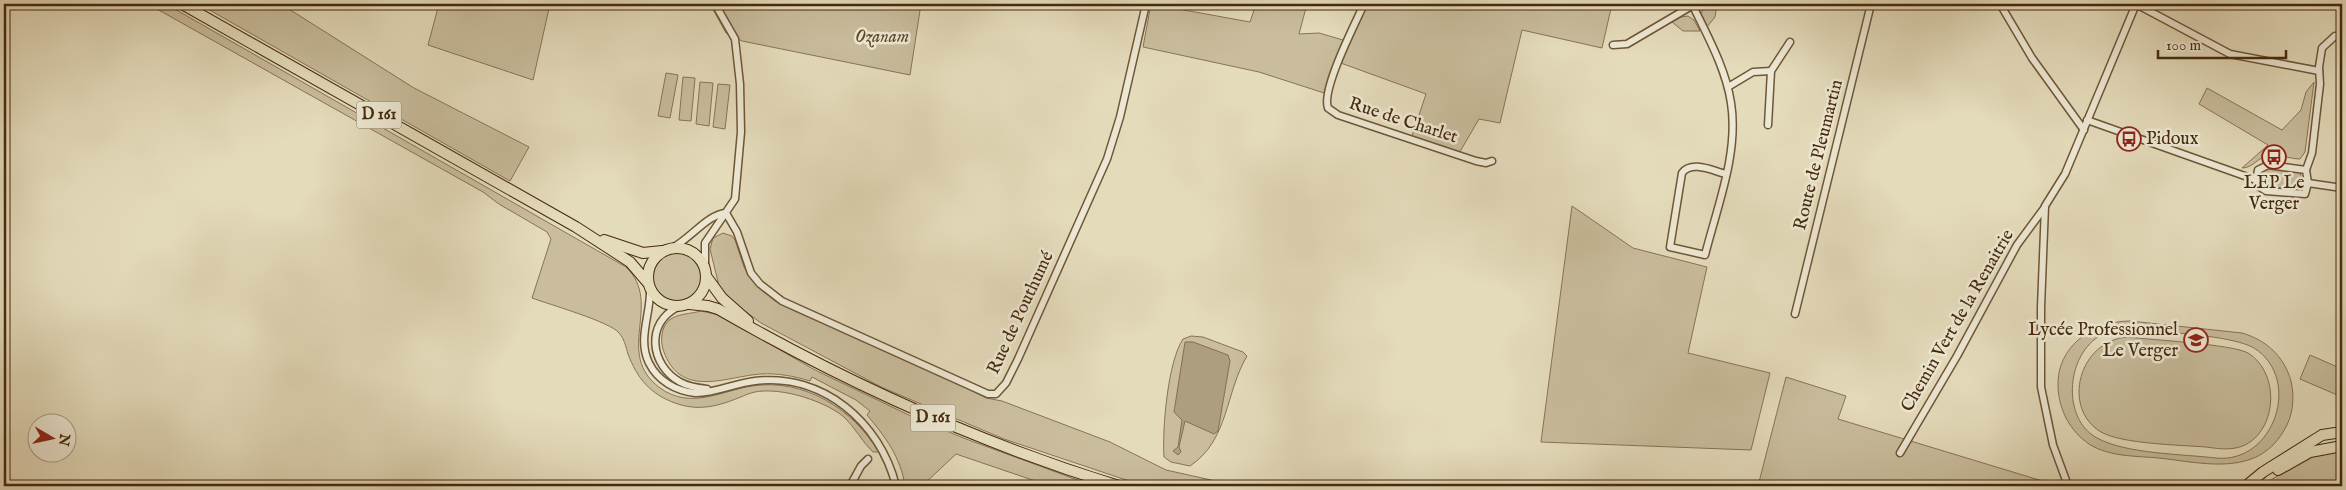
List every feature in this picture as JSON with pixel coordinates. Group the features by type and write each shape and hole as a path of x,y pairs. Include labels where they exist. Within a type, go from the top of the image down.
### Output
{"main road":[{"name":"D 161","path":"182,4 576,227 630,262 649,286"},
{"name":"D 161","path":"576,227 634,251 646,253 669,249"},
{"path":"669,249 690,251 699,258 705,272 701,294 689,304 678,307 668,306 659,301 649,286 651,264 669,249"},
{"name":"D 161","path":"705,272 722,298 755,329"},
{"name":"D 161","path":"689,304 713,307 905,406 1049,463 1120,486"},
{"path":"2246,486 2316,438 2328,432 2342,432"},
{"path":"2254,486 2310,452 2342,446"}],"street":[{"path":"705,272 705,243 735,199 741,132 740,84 735,39 715,4"},
{"name":"Rue de Pouthumé","path":"726,213 737,232 751,273 760,284 782,301 988,394 996,394 1006,383 1018,360 1102,172 1120,117 1146,4"},
{"name":"Rue de Charlet","path":"1364,4 1333,76 1327,99 1328,108 1338,115 1476,161 1486,163 1492,161"},
{"path":"1613,45 1627,44 1693,4 1728,87 1733,129 1726,174 1705,255 1670,247 1682,173 1685,169 1694,166 1726,174"},
{"name":"Route de Pleumartin","path":"1795,314 1872,4"},
{"path":"2000,4 2032,58 2084,130"},
{"path":"2136,4 2230,54 2319,71"},
{"name":"Chemin Vert de la Renaitrie","path":"1900,453 1965,342 2017,245 2065,174 2136,4"},
{"path":"2306,170 2264,166 2258,170 2256,180 2258,186 2266,191 2305,194 2308,183 2306,170 2312,153 2323,45 2335,36"},
{"path":"1768,125 1771,71 1790,42"},
{"path":"1728,87 1753,72 1771,71"},
{"path":"2088,120 2256,180"},
{"path":"2308,183 2342,188"},
{"path":"2045,206 2041,307 2041,387 2052,444 2068,483"},
{"path":"669,249 685,241 710,220 726,213"},
{"path":"649,286 650,307 644,340 649,363 662,380 675,388 695,393 764,380 804,385 826,394 858,416 872,431 888,460 896,486"},
{"path":"678,307 665,315 657,328 656,346 659,358 667,370 680,382 711,390"},
{"path":"850,486 861,466 868,460"}],"green space":[{"path":"148,4 166,4 626,267 636,281 641,297 640,360 647,374 660,388 683,398 706,397 740,388 771,385 790,387 808,392 841,410 856,422 879,452 873,452 865,444 844,417 824,405 798,395 784,392 758,391 713,406 694,407 675,403 658,395 640,378 622,337 614,329 592,319 532,298 551,239 547,232 499,204 483,192"},
{"path":"199,4 281,4 414,88 529,147 510,181"},
{"path":"439,4 550,4 533,80 428,45"},
{"name":"Ozanam","path":"710,4 921,4 910,75 742,41 726,33"},
{"path":"1151,4 1250,22 1256,4 1307,4 1299,34 1319,33 1343,40 1324,93 1259,72 1143,47"},
{"path":"1364,4 1612,4 1602,48 1522,30 1500,123 1479,119 1458,155 1411,139 1426,94 1338,62"},
{"path":"1704,4 1717,4 1715,17 1706,28 1701,15"},
{"path":"1688,16 1694,20 1700,31 1683,31 1672,22 1681,17"},
{"path":"666,73 678,75 670,118 658,116"},
{"path":"683,77 695,78 691,121 679,120"},
{"path":"700,82 713,83 709,126 696,124"},
{"path":"2314,82 2305,152 2300,159 2271,155 2246,168 2242,168 2268,145 2199,104 2207,88 2282,130 2301,110 2306,92"},
{"path":"718,84 730,85 725,129 713,127"},
{"path":"2266,169 2298,172 2301,175 2302,184 2292,190 2263,185 2261,175"},
{"path":"1572,206 1633,248 1707,267 1688,353 1770,373 1751,450 1541,442"},
{"path":"723,233 732,236 735,240 744,267 754,283 775,301 986,398 1002,401 1110,442 1166,470 1238,486 1144,486 1004,439 881,387 761,323 734,303 719,286 710,249 713,238"},
{"path":"677,253 686,255 694,260 699,268 701,277 699,286 694,294 686,299 677,301 668,299 660,294 655,286 653,277 655,268 660,260 668,255"},
{"path":"701,311 719,315 815,370 913,417 966,439 1094,486 1050,486 956,454 922,486 905,486 896,457 880,431 867,415 870,411 856,400 812,377 810,381 786,375 761,374 709,382 685,378 675,371 667,359 663,348 662,338 665,324 669,320 684,314"},
{"path":"2130,321 2242,333 2259,340 2279,357 2291,381 2293,394 2292,408 2283,432 2272,446 2258,456 2227,464 2114,454 2089,444 2076,433 2063,412 2058,387 2059,372 2063,359 2070,348 2080,339 2091,331 2116,322","holes":["2131,329 2213,337 2230,340 2254,348 2269,362 2277,379 2279,398 2275,417 2266,434 2253,448 2236,456 2216,458 2138,450 2097,438 2086,429 2078,417 2073,403 2074,373 2079,359 2087,347 2098,337 2110,332"]},
{"path":"1191,336 1203,337 1243,352 1247,356 1234,385 1219,430 1203,455 1190,466 1171,462 1164,457 1164,445 1165,413 1173,363 1183,339"},
{"path":"2128,337 2225,347 2248,353 2258,362 2265,373 2269,385 2271,399 2265,425 2257,436 2247,444 2232,449 2152,443 2123,439 2101,432 2089,421 2081,407 2079,392 2081,377 2087,362 2097,350 2111,341"},
{"path":"2310,355 2342,369 2342,397 2300,379"},
{"path":"1786,377 1846,396 1838,419 2059,486 1758,486"},
{"path":"2342,450 2342,486 2261,486 2309,457"}],"shaded area":[{"path":"1185,342 1193,342 1228,355 1230,361 1218,431 1214,434 1185,421 1179,447 1181,452 1178,455 1173,451 1178,447 1182,420 1174,412"}],"place":[{"name":"Pidoux","path":"2129,139"},
{"name":"LEP Le Verger","path":"2274,157"},
{"name":"Lycée Professionnel Le Verger","path":"2196,340"}]}
